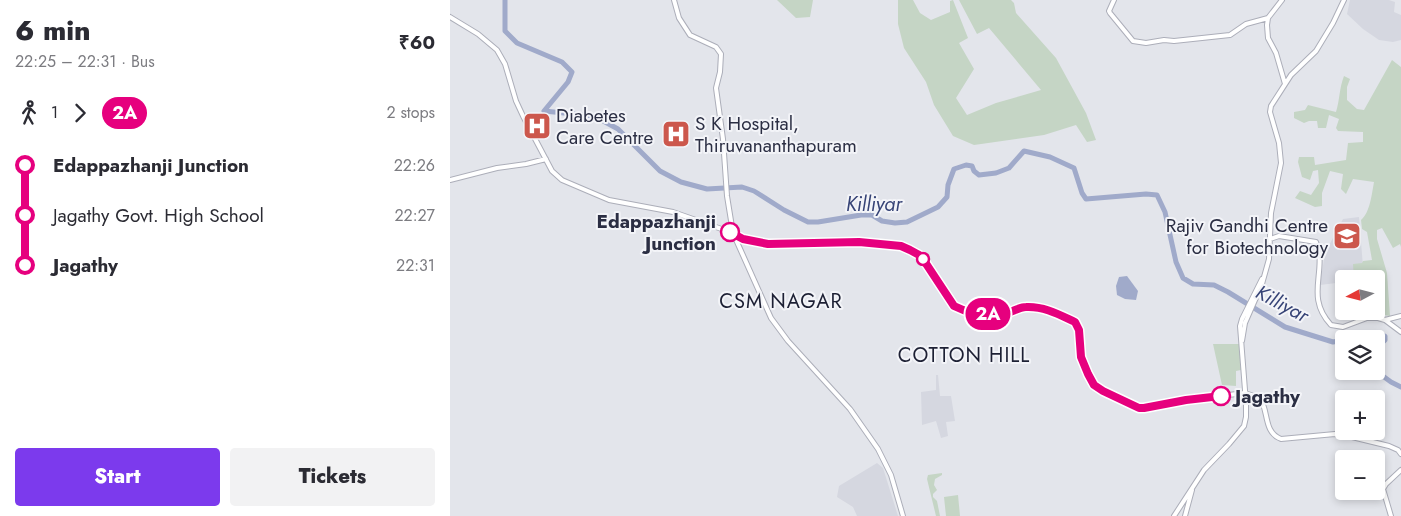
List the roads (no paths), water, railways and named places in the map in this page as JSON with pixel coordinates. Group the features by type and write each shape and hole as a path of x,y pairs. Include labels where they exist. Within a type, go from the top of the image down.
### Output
{"street":[{"path":"674,0 679,18 690,35 716,47 720,54 720,72 716,88 723,139 726,193 733,233 771,318 788,341 858,419 878,449 891,476 903,516"},
{"path":"1114,0 1109,11 1110,13 1133,41 1138,43 1230,35 1246,24 1268,18 1282,0"},
{"path":"1174,516 1206,467 1244,426 1246,417 1242,342 1244,321 1256,296 1269,259 1270,213 1282,156 1270,112 1271,106 1291,75 1316,51 1344,0"},
{"path":"450,17 487,40 496,50 505,64 516,101 552,171 562,180 609,200 673,212 733,233 743,239 762,244 859,242 901,246 921,256 954,306 960,309 971,313 998,314 1026,307 1044,309 1075,322 1079,330 1081,357 1094,385 1139,408 1245,393 1260,398 1266,409 1268,426 1271,432 1280,439 1335,434 1388,446 1398,450 1401,454"},
{"path":"1268,18 1268,38 1276,53 1285,84"},
{"path":"450,180 497,168 546,159"},
{"path":"1270,239 1279,236 1316,242 1320,252 1317,290 1321,311 1331,325 1338,328 1362,320"},
{"path":"1385,320 1401,316"},
{"path":"1385,320 1401,332"},
{"path":"1391,516 1383,489 1401,470"},
{"path":"1185,516 1195,483"}],"water":[{"path":"1127,276 1138,291 1136,300 1125,299 1117,295 1116,286 1119,277"}],"waterway":[{"name":"Killiyar","path":"505,0 505,31 517,43 562,62 572,72 568,82 544,111 594,116 618,129 660,171 681,182 707,189 742,187 754,191 784,210 808,222 872,215 882,221 895,223 907,222 938,207 947,197 948,185 954,169 966,165 972,166 979,175 996,173 1009,168 1024,151 1050,157 1074,168 1082,193 1086,199 1146,194 1157,195 1165,212 1176,262 1183,278 1193,284 1214,285 1285,327 1335,342"},
{"name":"Killiyar","path":"1385,378 1401,387"}],"place":[{"name":"Diabetes Care Centre","path":"537,126"},
{"name":"S K Hospital, Thiruvananthapuram","path":"676,134"},
{"name":"Edappazhanji Junction","path":"730,232"},
{"name":"Rajiv Gandhi Centre for Biotechnology","path":"1347,236"},
{"name":"Jagathy","path":"1221,396"}],"district":[{"name":"CSM NAGAR","path":"781,301"},
{"name":"COTTON HILL","path":"964,355"}]}
